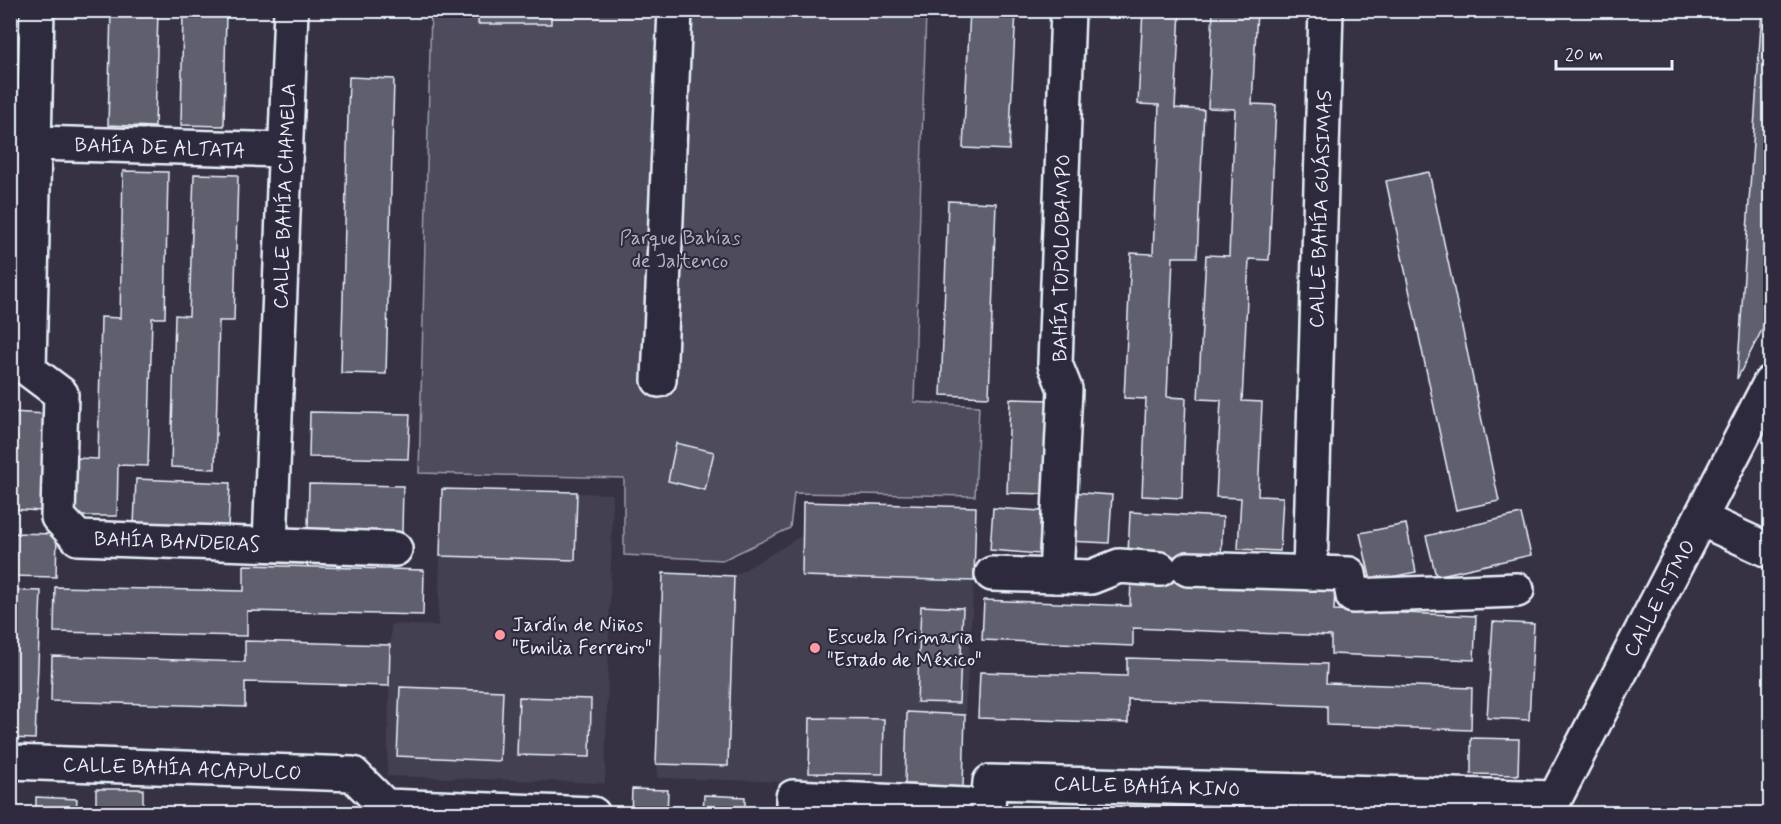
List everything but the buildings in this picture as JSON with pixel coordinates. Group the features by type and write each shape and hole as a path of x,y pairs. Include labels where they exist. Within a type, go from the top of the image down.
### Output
{"street":[{"path":"34,143 37,10"},
{"name":"CALLE BAHÍA CHAMELA","path":"270,544 291,10"},
{"path":"658,380 675,10"},
{"name":"BAHÍA TOPOLOBAMPO","path":"1056,576 1065,389 1055,364 1068,10"},
{"name":"CALLE BAHÍA GUÁSIMAS","path":"1310,573 1326,10"},
{"name":"BAHÍA DE ALTATA","path":"34,143 285,150"},
{"name":"BAHÍA BANDERAS","path":"34,143 29,370 61,394 58,516 78,538 395,549"},
{"name":"CALLE ISTMO","path":"1551,806 1770,383"},
{"path":"1701,519 1770,551"},
{"path":"992,574 1091,577 1119,566 1349,574 1353,596 1517,590"},
{"name":"CALLE BAHÍA ACAPULCO","path":"10,762 353,774 385,806 593,813"},
{"name":"CALLE BAHÍA KINO","path":"793,813 793,797 988,806 990,782 1551,806"}],"shaded area":[{"name":"Jardín de Niños \"Emilia Ferreiro\"","path":"442,489 613,494 605,783 387,776 391,624 438,626"},
{"name":"Escuela Primaria \"Estado de México\"","path":"803,502 976,507 963,787 657,778 663,573 734,576 803,535"}],"green space":[{"name":"Parque Bahías de Jaltenco","path":"431,11 926,11 914,402 979,406 975,496 794,493 790,528 723,560 624,555 624,478 419,473"}],"place":[{"name":"Jardín de Niños \"Emilia Ferreiro\"","path":"500,635"},
{"name":"Escuela Primaria \"Estado de México\"","path":"815,648"}]}
